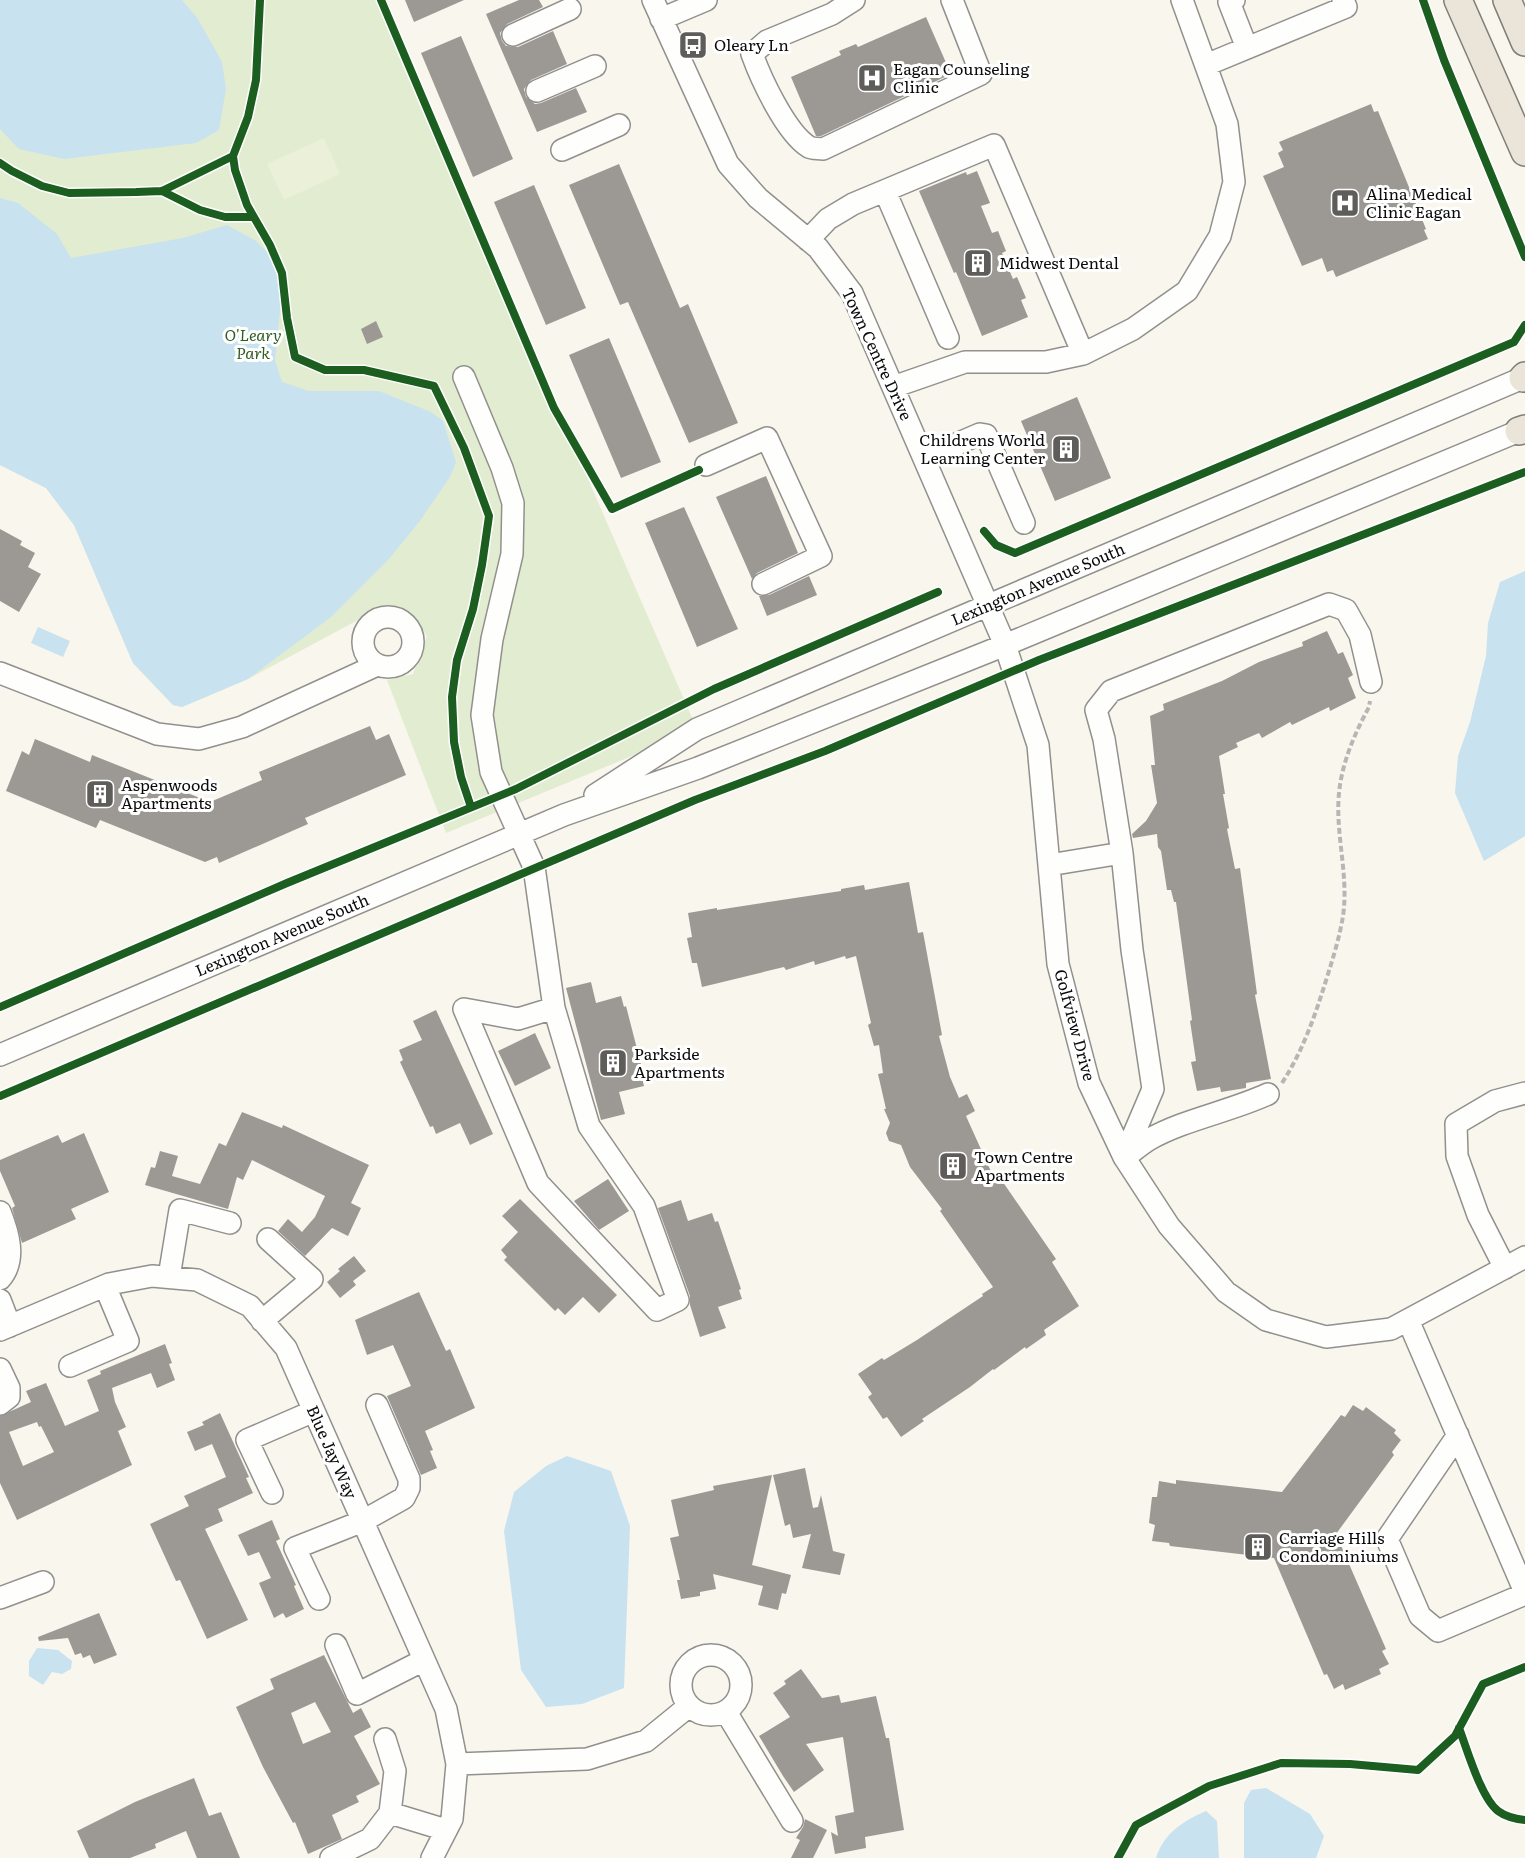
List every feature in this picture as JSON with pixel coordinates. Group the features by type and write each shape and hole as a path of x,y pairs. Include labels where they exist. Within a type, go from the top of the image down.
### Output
{"main road":[{"path":"1458,0 1525,152"},
{"path":"1507,0 1525,42"}],"street":[{"path":"657,10 706,0"},
{"path":"854,0 828,7 767,41 752,54 760,76 793,132 810,148 823,149 981,74 952,0"},
{"path":"893,387 965,362 1046,362 1083,354 1132,329 1186,291 1220,236 1234,182 1227,124 1182,0"},
{"path":"1234,0 1229,2 1247,48"},
{"path":"1206,65 1346,7 1342,0"},
{"path":"513,35 570,9"},
{"name":"Town Centre Drive","path":"657,10 728,164 758,198 818,248 852,293 1005,645"},
{"path":"537,92 595,66"},
{"path":"562,150 619,125"},
{"path":"808,240 828,219 853,204 994,145 1083,354"},
{"path":"885,191 948,338"},
{"path":"464,377 502,468 513,502 512,554 492,639 482,715 491,772 534,867 554,1008 589,1126 644,1206 678,1300 657,1310 538,1183 464,1009 518,1019 554,1008"},
{"name":"Lexington Avenue South","path":"564,815 697,729 1524,377"},
{"name":"Lexington Avenue South","path":"2,1047 564,815 698,768 1005,645 1523,431"},
{"path":"924,458 980,434 986,435 1024,523"},
{"path":"706,465 767,438 821,556 763,584"},
{"path":"1124,1158 1153,1089 1132,950 1122,854 1104,739 1096,710 1112,691 1329,604 1346,610 1360,635 1371,682"},
{"name":"Golfview Drive","path":"1005,645 1038,745 1058,964 1089,1083 1124,1158 1169,1226 1226,1292 1266,1320 1326,1337 1391,1329 1525,1257"},
{"path":"0,673 157,734 199,739 242,727 377,665"},
{"path":"1049,865 1122,854"},
{"path":"1505,1268 1478,1215 1457,1156 1456,1124 1495,1101 1525,1093"},
{"path":"1124,1158 1148,1140 1179,1126 1247,1104 1268,1094"},
{"path":"169,1277 180,1210 230,1223"},
{"path":"0,1212 6,1229 10,1257 0,1279"},
{"path":"262,1321 312,1279 268,1239"},
{"name":"Blue Jay Way","path":"5,1328 105,1286 152,1275 197,1280 250,1306 286,1348 446,1709 457,1764 452,1819 432,1858"},
{"path":"70,1366 128,1341 105,1286"},
{"path":"0,1300 5,1328"},
{"path":"1408,1320 1458,1435 1525,1593 1438,1631 1420,1616 1387,1539 1458,1435"},
{"path":"0,1369 9,1388 9,1397 0,1404"},
{"path":"319,1599 295,1548 363,1521 404,1498 409,1488 409,1479 377,1405"},
{"path":"272,1493 247,1440 314,1412"},
{"path":"0,1598 43,1582"},
{"path":"336,1646 357,1694 424,1660"},
{"path":"711,1654 721,1656 730,1660 737,1668 741,1677 740,1697 726,1712 706,1715 697,1712 683,1698 681,1678 692,1661 701,1656 711,1654"},
{"path":"457,1764 587,1759 646,1741 689,1706"},
{"path":"726,1712 792,1821"},
{"path":"331,1858 370,1839 390,1813 395,1772 385,1739"},
{"path":"390,1813 446,1830"}],"path":[{"path":"1268,1094 1280,1085 1295,1063 1309,1033 1333,957 1343,916 1344,887 1339,793 1352,741 1369,707 1371,682"}],"green space":[{"name":"O'Leary Park","path":"0,0 379,0 697,729 446,833 387,680 413,674 427,636 409,612 386,605 248,679 182,707 173,705 133,663 74,525 46,488 0,465"},
{"path":"324,138 340,174 284,200 267,164"}],"water":[{"path":"0,0 182,0 198,19 222,62 226,89 219,130 196,143 64,159 19,149 0,129"},
{"path":"0,198 18,203 57,234 71,258 183,238 227,225 256,241 270,255 282,291 275,360 282,382 309,391 379,391 431,412 443,421 456,462 450,477 419,522 388,560 331,617 248,679 182,707 173,705 133,663 74,525 46,488 0,465"},
{"path":"1525,571 1525,836 1484,861 1455,793 1458,756 1470,722 1486,656 1488,623 1500,582"},
{"path":"38,627 70,641 63,657 31,643"},
{"path":"567,1456 611,1471 630,1526 624,1688 582,1704 546,1707 521,1670 504,1531 514,1492 546,1466"},
{"path":"37,1648 58,1650 72,1661 71,1669 62,1674 52,1672 43,1685 29,1676 29,1661"},
{"path":"1266,1788 1310,1814 1324,1836 1316,1858 1244,1858 1244,1803 1251,1790"},
{"path":"1206,1811 1217,1821 1219,1858 1156,1858 1164,1842 1175,1829"}],"building":[{"path":"405,0 464,0 414,22"},
{"path":"519,0 539,0 543,7 507,24 500,33 502,41 506,46 518,47 553,31 567,64 531,80 524,89 526,97 535,104 541,103 576,88 587,112 537,132 486,14"},
{"name":"Eagan Counseling Clinic","path":"926,17 951,74 821,136 816,136 791,77 841,55 839,51 856,44 858,47"},
{"path":"461,36 513,159 473,177 421,53"},
{"name":"Alina Medical Clinic Eagan","path":"1371,104 1374,112 1378,111 1428,239 1336,277 1333,270 1327,272 1322,258 1302,266 1263,176 1284,167 1278,153 1283,150 1279,142"},
{"path":"619,164 680,308 688,304 738,423 689,443 628,302 620,305 569,185"},
{"name":"Midwest Dental","path":"977,171 990,203 981,206 992,233 998,231 1006,251 1002,253 1013,279 1017,277 1026,298 1021,300 1028,317 982,336 919,191 966,172 967,175"},
{"path":"534,185 586,308 546,325 494,202"},
{"path":"376,321 383,337 367,344 361,329"},
{"path":"609,338 661,462 621,478 569,355"},
{"name":"Childrens World Learning Center","path":"1077,397 1111,478 1055,501 1021,421"},
{"path":"766,476 798,553 757,573 752,579 716,497"},
{"path":"684,507 738,629 697,647 645,523"},
{"path":"0,529 22,541 20,545 35,553 28,567 41,574 19,612 0,601"},
{"path":"809,576 817,595 767,616 759,596 769,595"},
{"path":"1327,631 1338,654 1343,652 1353,675 1348,678 1356,698 1330,711 1329,707 1292,725 1290,722 1262,738 1259,733 1236,743 1238,747 1219,756 1229,828 1227,829 1235,869 1240,868 1257,994 1255,995 1271,1079 1246,1083 1246,1088 1221,1092 1220,1087 1197,1091 1191,1062 1196,1061 1190,1021 1192,1020 1176,902 1174,902 1171,890 1167,890 1157,834 1133,838 1132,834 1146,821 1157,803 1151,765 1155,765 1150,716 1164,710 1163,704 1222,681 1259,662 1303,646 1302,642"},
{"name":"Aspenwoods Apartments","path":"370,726 376,740 389,734 406,775 305,818 308,824 219,863 217,857 205,862 100,820 96,828 6,791 22,751 29,755 35,739 90,762 92,755 210,802 262,780 259,772"},
{"name":"Town Centre Apartments","path":"909,882 918,933 923,932 942,1035 939,1036 950,1077 959,1098 967,1094 975,1111 966,1116 993,1176 996,1172 1056,1259 1052,1262 1079,1306 1044,1330 1046,1335 993,1369 922,1419 924,1421 901,1437 887,1417 883,1419 868,1397 872,1394 858,1374 882,1358 884,1360 917,1340 993,1287 940,1211 942,1209 910,1167 901,1145 889,1141 886,1133 890,1123 884,1109 886,1109 878,1074 883,1073 879,1045 874,1046 868,1025 871,1023 856,956 846,959 845,956 815,965 814,961 786,970 784,967 702,987 697,963 692,963 687,938 692,937 688,913 841,891 841,889 864,885 865,890"},
{"name":"Parkside Apartments","path":"591,982 596,1003 621,996 624,1007 626,1006 644,1076 642,1077 644,1086 619,1092 625,1114 601,1120 566,988"},
{"path":"436,1010 493,1134 470,1145 460,1123 436,1134 433,1126 430,1127 400,1062 403,1060 399,1050 422,1040 413,1021"},
{"path":"535,1033 551,1068 515,1086 498,1051"},
{"path":"242,1112 282,1128 283,1125 369,1165 351,1203 361,1208 348,1236 332,1228 305,1256 278,1231 288,1219 302,1232 315,1217 325,1196 252,1160 243,1180 237,1177 228,1209 145,1185 151,1167 155,1168 160,1151 178,1156 172,1176 200,1184 219,1143 226,1146"},
{"path":"84,1133 109,1192 71,1209 76,1219 22,1243 12,1208 15,1206 0,1171 0,1160 58,1135 62,1143"},
{"path":"608,1179 629,1211 599,1230 574,1201"},
{"path":"520,1199 617,1295 599,1313 583,1297 565,1315 558,1308 555,1311 504,1260 507,1257 501,1250 518,1232 502,1216"},
{"path":"681,1200 688,1221 712,1213 715,1222 718,1221 741,1289 739,1290 742,1299 718,1307 726,1328 700,1337 690,1305 690,1296 658,1208"},
{"path":"354,1256 366,1271 353,1281 356,1285 340,1298 327,1282"},
{"path":"419,1292 446,1351 450,1349 475,1408 425,1431 437,1468 421,1475 387,1396 411,1386 393,1345 367,1355 355,1320"},
{"path":"165,1344 175,1380 157,1388 151,1373 112,1388 115,1402 126,1427 118,1431 132,1465 17,1520 0,1483 0,1416 31,1402 26,1391 46,1383 65,1426 99,1411 87,1380 101,1374 100,1371","holes":["37,1422 39,1427 41,1426 54,1452 23,1466 9,1432"]},
{"name":"Carriage Hills Condominiums","path":"1353,1405 1363,1411 1366,1407 1396,1430 1394,1433 1401,1440 1392,1452 1394,1455 1336,1534 1386,1649 1382,1651 1389,1664 1379,1669 1381,1674 1345,1690 1343,1684 1334,1689 1327,1674 1324,1675 1274,1558 1170,1546 1169,1543 1152,1541 1155,1525 1149,1523 1152,1497 1157,1497 1159,1481 1176,1484 1176,1480 1282,1492 1341,1415 1345,1417"},
{"path":"220,1413 249,1477 246,1478 253,1493 218,1509 223,1521 205,1529 248,1620 207,1639 180,1580 176,1581 150,1524 189,1506 184,1496 226,1477 212,1444 195,1451 187,1432 204,1425 202,1422"},
{"path":"805,1468 813,1508 818,1507 821,1495 833,1551 845,1554 840,1575 802,1568 811,1534 793,1538 790,1524 785,1526 773,1475"},
{"path":"772,1475 752,1565 791,1575 786,1594 782,1593 778,1610 758,1605 763,1586 713,1574 716,1589 700,1592 700,1596 681,1599 677,1580 680,1580 670,1538 679,1536 671,1500 714,1490 713,1486"},
{"path":"272,1520 280,1539 276,1541 304,1609 286,1618 283,1613 274,1618 259,1583 271,1578 259,1552 248,1556 238,1535"},
{"path":"99,1613 117,1655 94,1664 90,1655 83,1658 81,1653 75,1655 68,1638 39,1641 38,1637"},
{"path":"324,1655 353,1713 361,1708 371,1727 354,1736 380,1784 356,1796 359,1802 332,1815 342,1839 308,1854 295,1822 293,1823 263,1767 236,1707 274,1689 270,1679","holes":["315,1702 331,1732 303,1744 291,1713"]},
{"path":"801,1669 822,1698 839,1695 841,1703 876,1696 886,1738 889,1738 904,1830 865,1837 866,1848 835,1854 831,1832 838,1836 835,1816 854,1812 843,1737 806,1744 824,1770 794,1792 783,1776 759,1736 790,1717 773,1693 786,1684 784,1681"},
{"path":"194,1778 209,1816 221,1812 240,1858 197,1858 186,1831 155,1844 156,1848 130,1858 89,1858 77,1831 135,1802"},
{"path":"805,1819 827,1830 813,1858 791,1858 800,1840 796,1838"}],"cycle path":[{"path":"233,156 248,117 256,80 260,0"},
{"path":"381,0 554,408 612,509 699,470"},
{"path":"1423,0 1444,60 1525,257"},
{"path":"0,163 42,186 69,193 136,192 162,191 233,156 235,170 247,205 270,245 282,273 287,318 295,357 325,370 364,370 434,386 464,448 489,516 482,565 473,609 457,660 452,697 454,742 461,777 471,807"},
{"path":"162,191 200,210 225,217 253,217"},
{"path":"984,531 996,545 1015,553 1514,342 1525,325"},
{"path":"0,1096 695,800 825,751 1039,660 1525,472"},
{"path":"0,1007 287,883 516,789 714,689 938,592"},
{"path":"1118,1858 1136,1825 1209,1786 1281,1763 1350,1764 1418,1770 1455,1736 1483,1684 1525,1667"},
{"path":"1459,1728 1475,1772 1492,1805 1504,1815 1525,1820"}],"place":[{"name":"Oleary Ln","path":"693,45"},
{"name":"Eagan Counseling Clinic","path":"872,78"},
{"name":"Alina Medical Clinic Eagan","path":"1345,203"},
{"name":"Midwest Dental","path":"978,263"},
{"name":"Childrens World Learning Center","path":"1066,449"},
{"name":"Aspenwoods Apartments","path":"100,794"},
{"name":"Parkside Apartments","path":"613,1063"},
{"name":"Town Centre Apartments","path":"953,1166"},
{"name":"Carriage Hills Condominiums","path":"1258,1547"}]}
